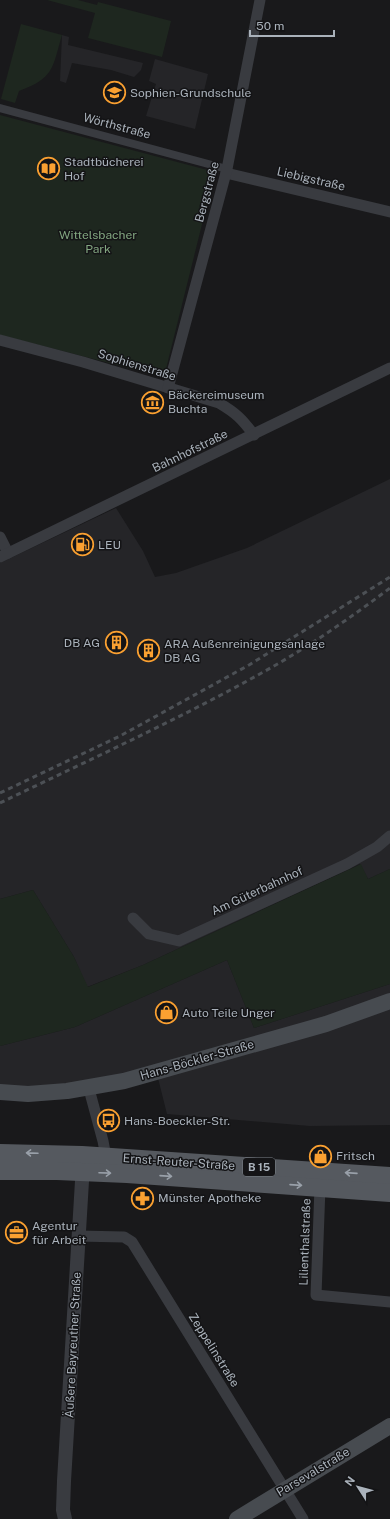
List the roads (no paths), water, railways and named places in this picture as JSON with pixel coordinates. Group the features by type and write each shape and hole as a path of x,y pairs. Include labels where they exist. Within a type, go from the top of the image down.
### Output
{"main road":[{"name":"Hans-Böckler-Straße","path":"0,1092 28,1094 89,1089 124,1081 326,1024 390,1002"},
{"name":"Ernst-Reuter-Straße","path":"0,1153 63,1154 390,1176"},
{"name":"Ernst-Reuter-Straße","path":"0,1171 82,1172 320,1187 390,1193"},
{"name":"Parsevalstraße","path":"237,1519 390,1426"}],"street":[{"name":"Bergstraße","path":"168,388 226,171 260,0"},
{"name":"Wörthstraße","path":"0,108 226,171"},
{"name":"Liebigstraße","path":"226,171 390,212"},
{"name":"Sophienstraße","path":"0,340 83,362 219,404 235,412 243,419 254,435"},
{"name":"Bahnhofstraße","path":"4,555 390,368"},
{"path":"0,537 4,555"},
{"name":"Am Güterbahnhof","path":"133,918 149,934 180,941 347,864 377,847 390,836"},
{"path":"89,1089 106,1157"},
{"path":"63,1154 78,1161 82,1172"},
{"name":"Äußere Bayreuther Straße","path":"65,1519 63,1510 82,1172"},
{"name":"Lilienthalstraße","path":"320,1187 316,1295 390,1302"},
{"name":"Zeppelinstraße","path":"78,1236 124,1237 132,1242 302,1519"}],"railway":[{"path":"0,793 120,736 249,665 390,577"},
{"path":"0,803 138,737 274,666 319,639 390,588"}],"place":[{"name":"Sophien-Grundschule","path":"114,93"},
{"name":"Stadtbücherei Hof","path":"48,169"},
{"name":"Bäckereimuseum Buchta","path":"153,402"},
{"name":"LEU","path":"82,545"},
{"name":"DB AG","path":"116,643"},
{"name":"ARA Außenreinigungsanlage DB AG","path":"148,651"},
{"name":"Auto Teile Unger","path":"166,1013"},
{"name":"Hans-Boeckler-Str.","path":"109,1121"},
{"name":"Fritsch","path":"321,1156"},
{"name":"Münster Apotheke","path":"142,1198"},
{"name":"Agentur für Arbeit","path":"17,1233"}],"park label":[{"name":"Wittelsbacher Park","path":"98,242"}]}
